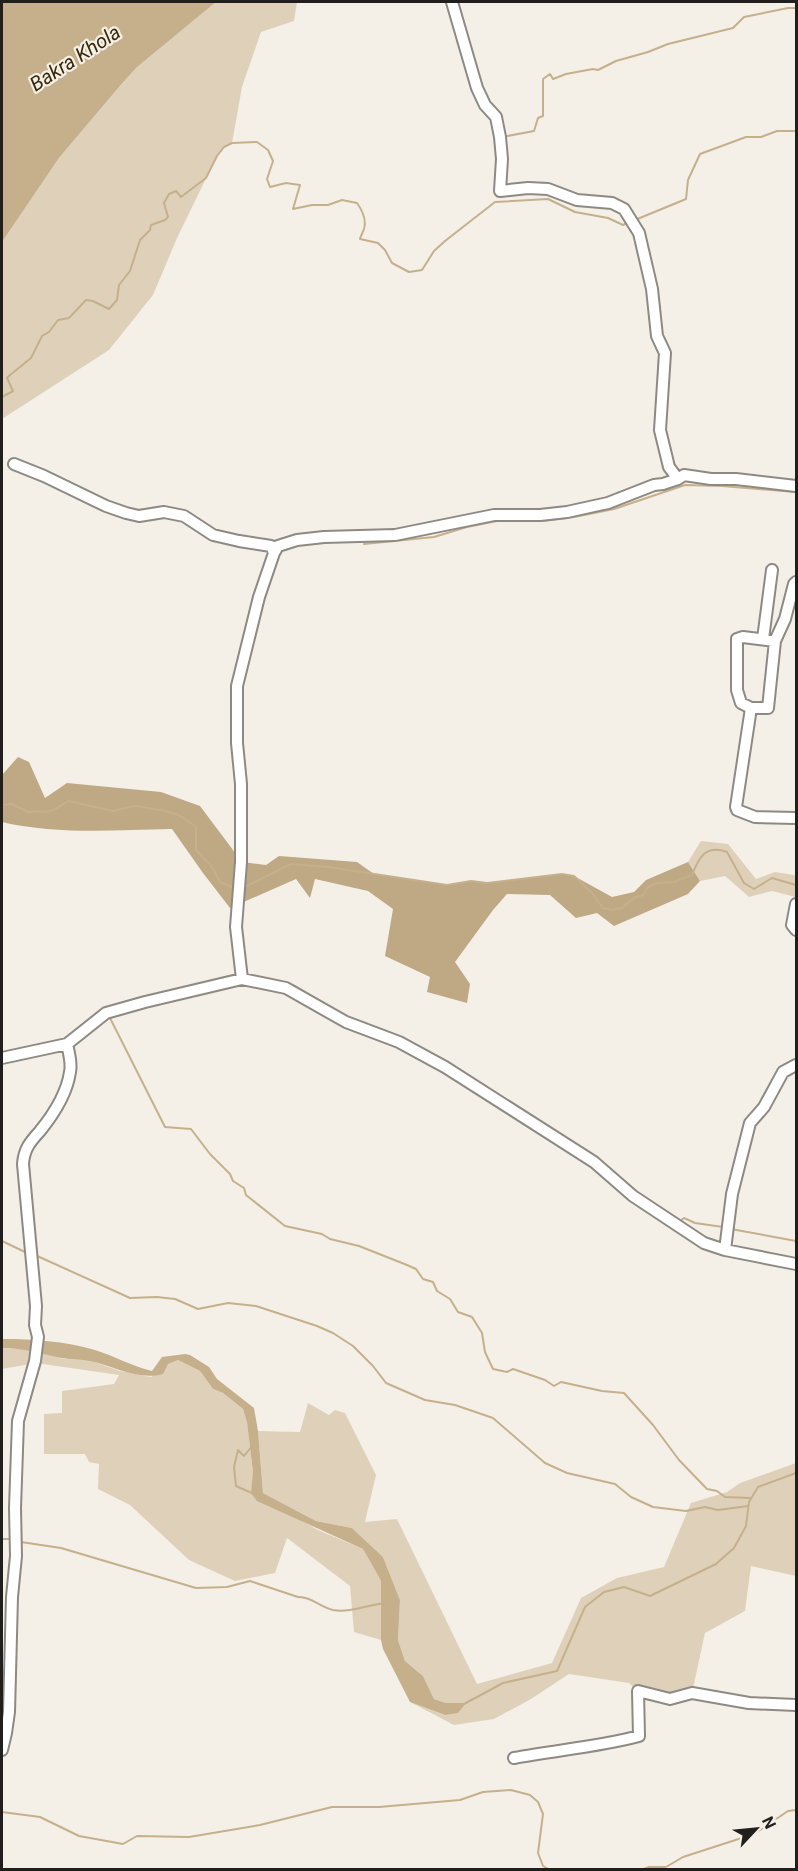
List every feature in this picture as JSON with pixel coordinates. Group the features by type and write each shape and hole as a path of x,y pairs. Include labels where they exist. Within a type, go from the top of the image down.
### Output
{"street":[{"path":"452,2 477,88 496,117 502,159 500,191 528,188 548,189 577,200 612,203 624,209 639,233 652,289 657,336 665,353 660,430 669,467 678,479"},
{"path":"14,464 126,513 139,516 164,512 184,516 213,535 239,541 263,543 271,546 274,553"},
{"path":"242,978 236,927 241,862 237,686 259,597 274,553 279,546 297,540 324,537 395,535 494,515 540,515 567,512 608,503 654,484 663,484 684,476 796,486"},
{"path":"763,639 772,570"},
{"path":"775,641 743,637 737,639 737,690 741,703 751,708 768,708 775,641 785,619 796,582"},
{"path":"751,708 737,810 755,817 796,818"},
{"path":"796,904 792,925 796,930"},
{"path":"2,1058 67,1044 106,1013 242,978 286,988 346,1022 399,1042 445,1067 594,1162 633,1196 704,1243 725,1250 796,1264"},
{"path":"2,1750 9,1712 12,1597 16,1556 18,1421 36,1355 38,1337 34,1325 35,1298 23,1155 29,1142 54,1111 63,1094 70,1073 67,1044"},
{"path":"725,1250 732,1194 750,1123 764,1107 783,1072 796,1065"},
{"path":"514,1758 589,1747 639,1736 638,1691 670,1699 692,1693 749,1703 796,1706"}],"shaded area":[{"path":"216,2 297,2 294,21 261,32 242,87 232,143 224,147 217,156 177,238 153,295 109,350 2,419 2,242 59,158 119,87 136,68"},
{"path":"18,757 29,762 45,798 67,783 161,792 200,806 242,862 266,865 279,856 357,862 374,874 447,885 471,881 487,883 562,874 574,876 612,897 634,892 646,880 688,862 700,881 688,894 614,926 597,913 576,918 550,895 507,894 455,962 470,984 467,1003 427,992 430,977 385,956 393,909 368,891 315,879 310,898 296,879 230,908 172,829 65,830 2,822 2,775"},
{"path":"701,841 728,844 756,879 775,872 794,875 796,877 796,897 772,891 749,897 725,876 700,881 688,862"},
{"path":"2,1348 33,1350 64,1359 89,1360 120,1371 151,1377 168,1364 178,1360 200,1371 213,1389 223,1393 243,1409 247,1421 253,1472 252,1493 318,1530 363,1549 381,1581 381,1640 354,1632 350,1586 287,1538 275,1573 235,1581 189,1560 130,1505 98,1489 99,1464 89,1462 85,1454 44,1454 44,1414 62,1413 62,1391 114,1384 119,1375 36,1363 2,1369"},
{"path":"308,1403 329,1415 335,1410 345,1413 376,1475 365,1522 397,1519 477,1684 552,1663 581,1598 617,1578 664,1567 691,1503 727,1492 740,1483 796,1463 796,1576 751,1566 745,1611 705,1633 692,1693 670,1699 638,1691 629,1683 569,1674 531,1699 494,1719 454,1725 410,1702 445,1715 466,1703 446,1703 434,1699 423,1676 405,1661 398,1640 400,1600 383,1557 352,1528 316,1521 263,1493 258,1431 300,1432"}],"water":[{"name":"Bakra Khola","path":"2,2 216,2 136,68 119,87 59,158 2,242"},
{"path":"2,1339 72,1344 102,1352 152,1371 162,1357 185,1354 209,1367 217,1379 254,1408 263,1493 316,1521 352,1528 383,1557 400,1600 398,1640 405,1661 423,1676 434,1699 446,1703 466,1703 458,1713 445,1715 410,1702 383,1649 381,1581 363,1549 257,1501 251,1493 253,1472 247,1422 243,1409 223,1393 213,1389 200,1371 178,1360 168,1364 163,1374 144,1376 90,1361 2,1348"}],"waterway":[{"path":"502,137 534,131 538,118 543,116 543,79 550,74 553,79 566,74 598,70 616,61 668,44 733,28 744,17 796,8"},
{"path":"635,220 686,199 688,180 700,154 746,137 761,137 777,131 796,131"},
{"path":"2,397 13,391 7,378 31,358 42,336 49,332 58,320 69,318 86,300 109,309 117,300 119,285 130,271 140,240 150,230 151,225 168,217 164,203 169,194 176,191 181,197 206,178 217,156 224,147 232,143 257,142 268,150 273,161 267,179 270,187 286,183 300,185 293,209 312,205 328,205 342,200 357,203 365,222 360,239 378,243 392,263 409,272 422,270 434,251 495,202 548,199 575,212 608,218 623,225 629,222"},
{"path":"364,544 434,537 497,521 543,521 574,517 614,509 685,485 796,492"},
{"path":"2,805 12,804 28,812 47,812 68,801 113,811 135,806 179,815 196,827 196,850 212,867 220,882 235,888"},
{"path":"243,888 291,864 328,867 447,885 471,881 487,883 562,874 574,876 592,893 603,908 611,910 622,908 634,898 643,895 648,887 657,883 674,882 692,875 704,854 714,850 727,852 744,883 754,889 772,878 796,885"},
{"path":"182,988 238,974"},
{"path":"246,974 258,977"},
{"path":"290,985 340,1013"},
{"path":"109,1016 165,1127 191,1129 210,1154 230,1174 233,1181 244,1188 246,1195 285,1226 322,1234 330,1239 359,1246 416,1269 423,1279 433,1282 437,1291 450,1299 458,1312 472,1317 482,1333 485,1352 493,1369 507,1372 513,1369 545,1380 554,1386 561,1382 602,1391 624,1393 653,1425 679,1460 707,1489 717,1491 725,1497 751,1498"},
{"path":"408,1041 424,1050"},
{"path":"680,1221 684,1218 695,1223 723,1227"},
{"path":"731,1229 796,1241"},
{"path":"2,1241 27,1253"},
{"path":"35,1255 130,1298 175,1299 198,1309 228,1303 256,1306 317,1326 353,1346 386,1383 425,1400 455,1405 493,1418 545,1463 567,1473 615,1484 631,1497 653,1507 686,1511 705,1507 718,1510 748,1506"},
{"path":"252,1446 244,1456 238,1450 234,1467 236,1486 254,1494"},
{"path":"464,1704 503,1683 557,1671 585,1607 604,1592 624,1587 650,1596 716,1564 734,1548 746,1526 749,1502 758,1487 796,1473"},
{"path":"2,1539 11,1539"},
{"path":"21,1542 61,1548 196,1588 227,1587 250,1581 307,1598 324,1607 339,1611 385,1603"},
{"path":"2,1812 40,1817 79,1836 123,1844 137,1836 189,1837 260,1825 332,1807 379,1807 460,1800 483,1792 511,1790 530,1795 538,1802 543,1814 538,1853 543,1866 550,1870"},
{"path":"641,1870 649,1867 666,1867 683,1857 754,1834 788,1811 796,1810"}]}
